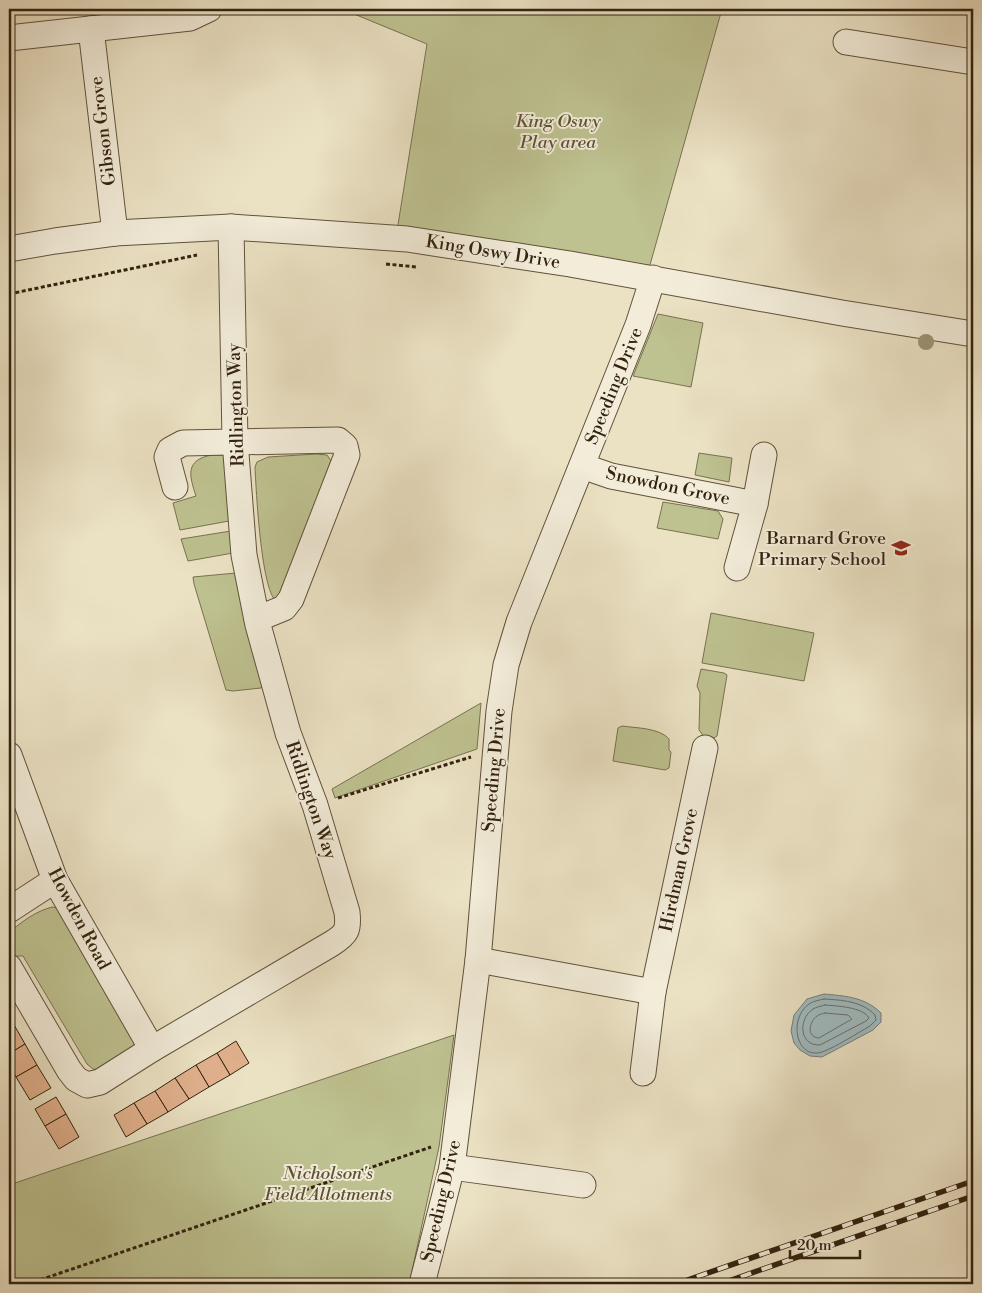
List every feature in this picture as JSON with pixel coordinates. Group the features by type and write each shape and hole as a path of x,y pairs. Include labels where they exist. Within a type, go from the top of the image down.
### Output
{"street":[{"path":"9,38 190,18 209,9"},
{"name":"Gibson Grove","path":"90,29 115,232"},
{"path":"846,42 973,62"},
{"name":"King Oswy Drive","path":"9,249 55,240 115,232 231,237 407,239 653,278 973,334"},
{"name":"Ridlington Way","path":"9,967 69,1070 86,1085 100,1082 152,1049 344,936 348,924 347,912 315,805 288,733 257,619 244,555 235,441 231,237"},
{"name":"Speeding Drive","path":"422,1284 452,1167 478,960 495,750 506,665 519,622 638,325 653,278"},
{"path":"175,487 167,457 170,450 183,443 338,440 345,446 347,455 291,599 284,608 257,619"},
{"name":"Snowdon Grove","path":"737,568 755,504 764,455"},
{"name":"Snowdon Grove","path":"582,466 611,476 755,504"},
{"name":"Hirdman Grove","path":"643,1073 653,992 705,748"},
{"name":"Howden Road","path":"9,755 55,880 152,1049"},
{"path":"9,910 55,880"},
{"path":"478,960 653,992"},
{"path":"452,1167 583,1185"}],"path":[{"path":"9,294 231,237"},
{"path":"380,263 419,267"},
{"path":"315,805 495,750"},
{"path":"28,1284 455,1139"}],"green space":[{"name":"King Oswy Play area","path":"355,9 722,9 648,272 397,231 427,44 354,14"},
{"path":"658,314 703,323 691,387 633,376"},
{"path":"699,453 732,458 729,482 695,475"},
{"path":"212,455 224,455 229,521 180,530 173,503 196,496 191,470 197,461"},
{"path":"327,455 334,465 288,596 276,601 271,593 263,559 255,467 257,462 268,457"},
{"path":"663,502 718,511 723,519 718,539 657,528"},
{"path":"231,531 233,553 188,561 181,539"},
{"path":"236,573 263,685 261,688 233,691 226,690 193,577"},
{"path":"711,613 814,633 804,681 702,663"},
{"path":"701,669 727,675 717,736 712,739 705,738 699,730 700,693 697,686"},
{"path":"481,703 477,749 335,798 332,789"},
{"path":"622,726 647,729 665,735 669,739 669,750 671,752 669,768 665,770 613,761 618,728"},
{"path":"52,907 58,908 139,1045 99,1070 93,1069 87,1064 23,956 15,956 10,947 12,930 31,916"},
{"name":"Nicholson's Field Allotments","path":"454,1035 439,1147 410,1280 397,1284 9,1284 9,1185"}],"water":[{"path":"824,994 861,1000 881,1013 881,1022 873,1030 822,1057 810,1056 800,1050 794,1043 791,1031 794,1015 807,999"}],"building":[{"path":"13,1023 25,1044 9,1054 9,1026"},
{"path":"236,1041 249,1063 230,1075 217,1053"},
{"path":"25,1044 37,1065 16,1077 9,1065 9,1054"},
{"path":"217,1053 230,1075 209,1087 196,1065"},
{"path":"37,1065 51,1088 30,1100 16,1077"},
{"path":"196,1065 209,1087 189,1099 175,1078"},
{"path":"175,1078 189,1099 168,1112 155,1091"},
{"path":"155,1091 168,1112 147,1124 134,1103"},
{"path":"56,1097 66,1114 45,1126 35,1109"},
{"path":"134,1103 147,1124 126,1137 114,1115"},
{"path":"66,1114 79,1137 59,1149 45,1126"}],"railway":[{"path":"676,1284 973,1181"},
{"path":"720,1284 973,1196"}],"place":[{"name":"Barnard Grove Primary School","path":"901,548"}]}
